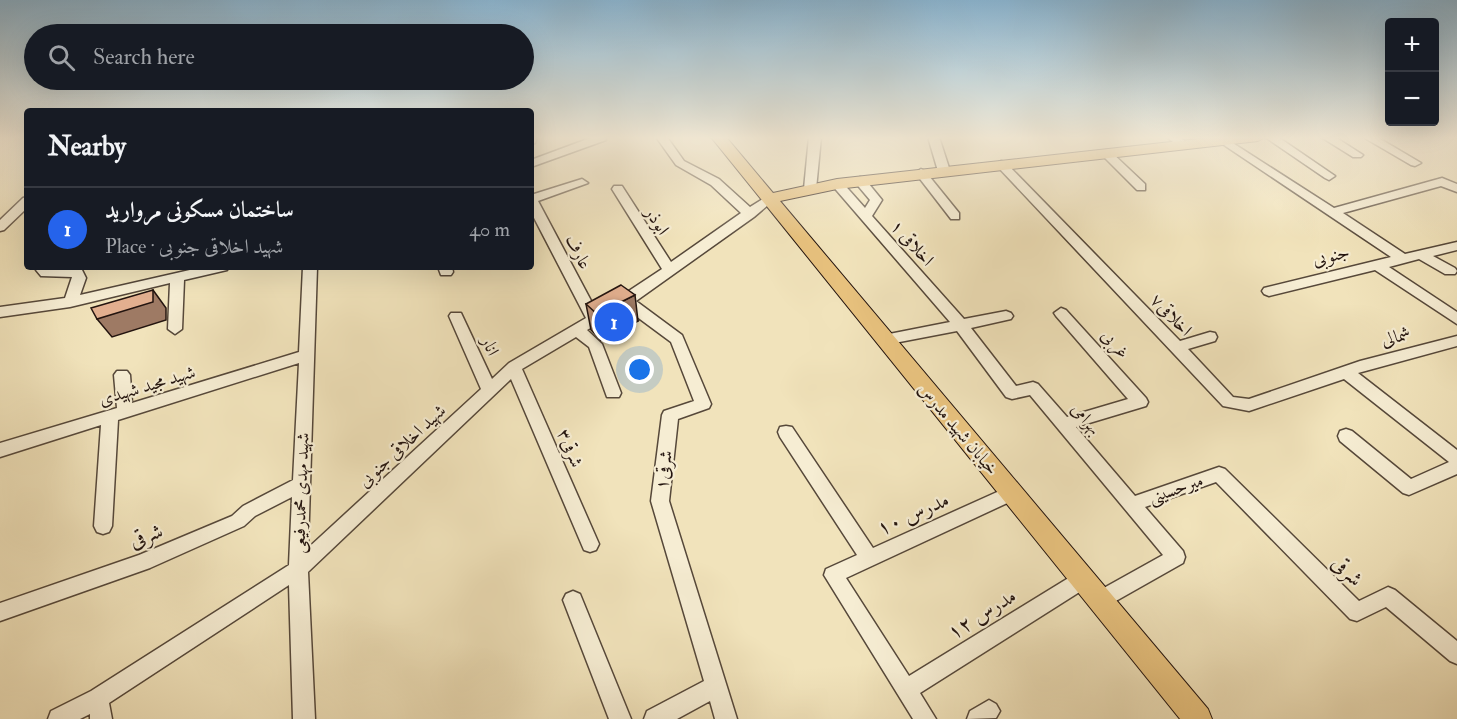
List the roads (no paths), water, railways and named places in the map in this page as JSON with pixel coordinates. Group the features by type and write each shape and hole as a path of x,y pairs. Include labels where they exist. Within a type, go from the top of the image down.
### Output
{"main road":[{"name":"خیابان شهید مدرس","path":"746,171 1198,719"},
{"path":"769,199 837,184 948,171"}],"street":[{"path":"694,171 715,182 750,214"},
{"path":"810,189 812,171"},
{"name":"اخلاقی۷","path":"1007,171 1229,402 1249,405 1347,373"},
{"path":"1124,171 1141,188"},
{"path":"1270,171 1403,259 1424,256 1457,246"},
{"path":"1321,171 1329,176"},
{"path":"921,173 955,216"},
{"path":"860,181 876,200 865,217"},
{"path":"1333,212 1442,182 1457,188"},
{"path":"534,199 582,183"},
{"name":"اخلاقی ۱","path":"837,184 961,325"},
{"name":"ابوذر","path":"618,189 669,270"},
{"name":"شهید اخلاقی جنوبی","path":"59,719 100,709 298,569 514,368 626,301 769,199"},
{"path":"0,227 24,204"},
{"name":"عارف","path":"534,206 594,320"},
{"path":"1424,256 1450,271"},
{"name":"جنوبی","path":"1269,291 1403,259"},
{"path":"1377,265 1457,319"},
{"path":"43,270 46,273 77,273 79,278 70,302"},
{"path":"153,282 161,270"},
{"path":"0,312 70,302 208,270"},
{"name":"شهید مهدی محمدرفیعی","path":"304,719 298,569 310,270"},
{"path":"175,329 177,277"},
{"name":"شرقی۱","path":"626,301 677,339 703,404 670,415 660,501 726,719"},
{"name":"غربی","path":"1061,313 1140,402 1065,424"},
{"name":"انار","path":"456,316 490,392"},
{"path":"884,340 1006,316"},
{"name":"بهرامی","path":"961,325 1012,393 1033,388 1176,557 1100,600"},
{"path":"577,330 595,344 613,393"},
{"path":"1175,348 1210,337"},
{"name":"شمالی","path":"1347,373 1457,341"},
{"name":"شهید مجید شهیدی","path":"0,450 117,416 305,356"},
{"name":"شرقی۳","path":"514,368 590,544"},
{"path":"1347,373 1457,459"},
{"path":"103,526 122,375"},
{"path":"786,432 869,558"},
{"path":"1346,436 1409,488 1457,466"},
{"name":"شرقی","path":"1219,474 1357,612 1388,596 1457,654"},
{"name":"میرحسینی","path":"1133,504 1219,474"},
{"name":"شرقی","path":"0,612 143,562 238,521 249,511 301,484"},
{"name":"مدرس ۱۰","path":"907,689 833,575 1012,493"},
{"name":"مدرس ۱۲","path":"907,689 1082,580"},
{"path":"573,600 620,719"},
{"path":"655,719 715,687"},
{"path":"907,689 925,719"}],"place":[{"name":"ساختمان مسکونی مروارید","path":"614,322"}]}
